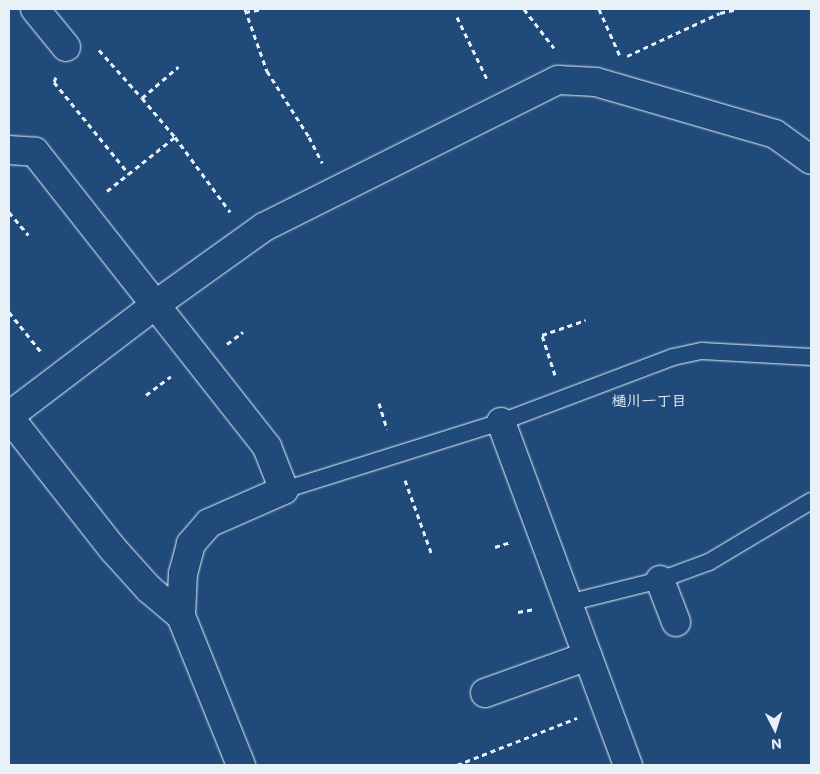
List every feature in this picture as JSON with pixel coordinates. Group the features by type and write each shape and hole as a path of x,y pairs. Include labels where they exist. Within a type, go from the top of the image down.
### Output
{"street":[{"path":"36,9 66,47"},
{"path":"181,616 149,589 112,548 9,417 155,305 264,227 558,80 596,82 775,134 811,160"},
{"path":"9,150 35,152 267,447 284,490 209,523 191,544 183,573 181,616 240,765"},
{"path":"501,422 628,765"},
{"path":"660,580 676,622"},
{"path":"485,693 588,656"}],"lane":[{"path":"284,490 501,422 674,357 702,351 811,357"},
{"path":"568,603 660,580 709,562 811,501"}],"path":[{"path":"262,9 245,10 267,71 309,137 335,191"},
{"path":"524,9 566,63 570,81"},
{"path":"599,9 622,58 720,13 738,9"},
{"path":"457,17 501,108"},
{"path":"129,174 54,82 66,47 95,45 175,137 249,238"},
{"path":"142,98 178,67"},
{"path":"82,212 175,137"},
{"path":"9,212 28,235"},
{"path":"9,312 61,377"},
{"path":"563,399 542,335 586,320"},
{"path":"457,765 606,707"}],"district":[{"name":"樋川一丁目","path":"649,401"}]}
